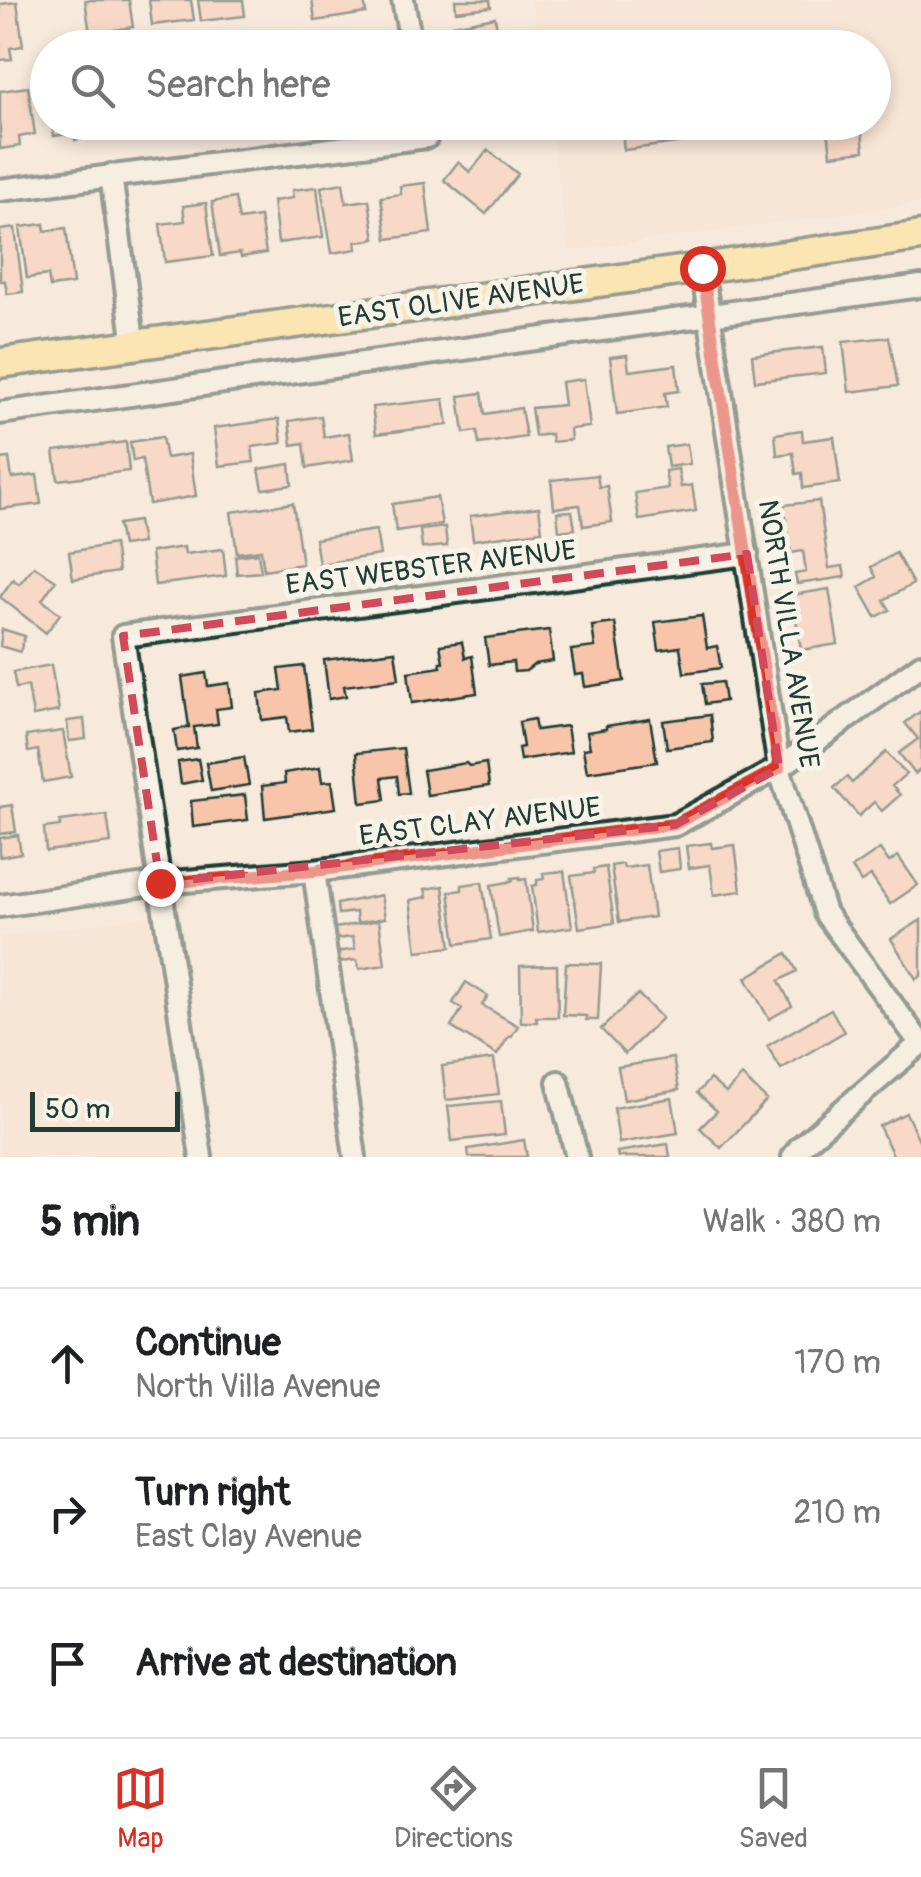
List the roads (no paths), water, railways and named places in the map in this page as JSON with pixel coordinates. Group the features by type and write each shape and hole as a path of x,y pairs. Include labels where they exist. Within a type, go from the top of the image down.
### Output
{"main road":[{"name":"EAST OLIVE AVENUE","path":"0,364 921,236"}],"street":[{"path":"403,0 409,30"},
{"path":"0,190 356,140"},
{"path":"111,175 134,346"},
{"name":"NORTH VILLA AVENUE","path":"702,268 779,768 825,913 921,1044 800,1146 793,1157"},
{"path":"0,413 921,286"},
{"name":"EAST WEBSTER AVENUE","path":"160,883 123,636 746,554"},
{"name":"EAST CLAY AVENUE","path":"0,906 160,883 314,871 675,824 779,768 921,665"},
{"path":"314,871 356,1157"},
{"path":"160,883 201,1157"},
{"path":"558,1082 577,1157"}]}
